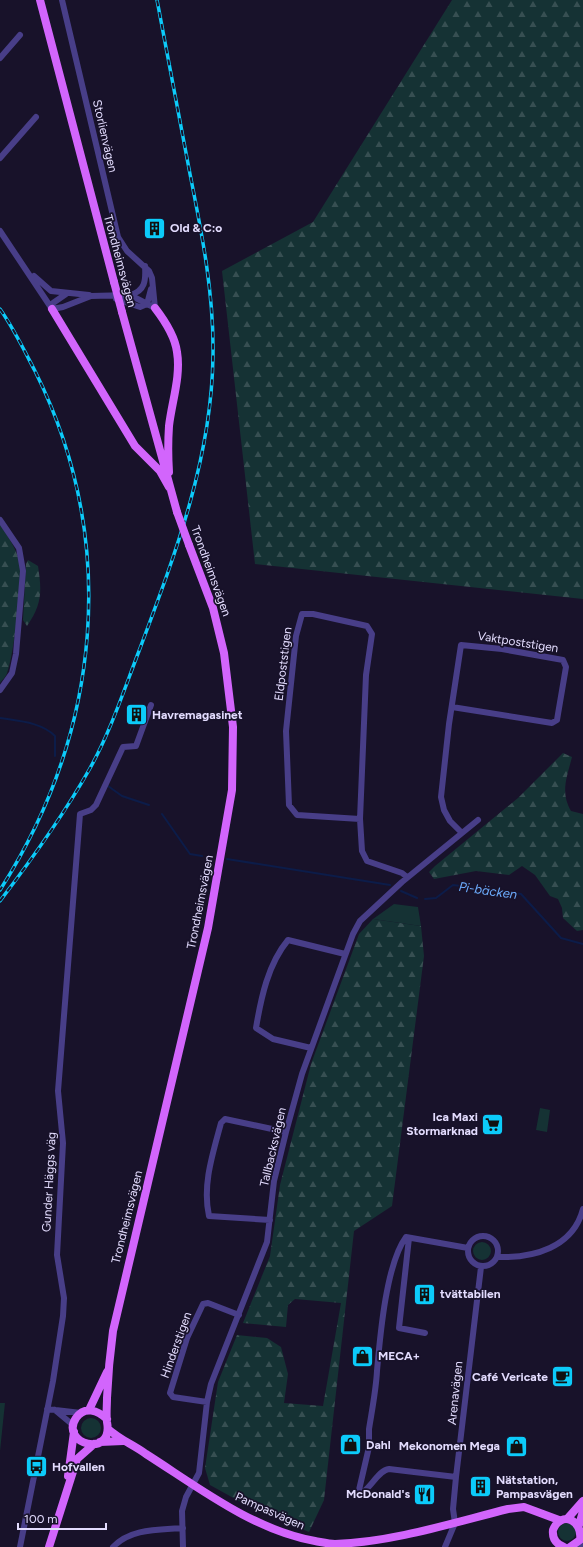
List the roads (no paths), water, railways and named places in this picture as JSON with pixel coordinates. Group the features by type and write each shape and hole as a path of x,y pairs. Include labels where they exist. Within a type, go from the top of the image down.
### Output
{"main road":[{"name":"Trondheimsvägen","path":"40,0 170,490 213,608 224,653 233,727 232,790 208,928 113,1331 106,1419"},
{"path":"155,308 172,335 178,352 177,381 169,426 168,456 170,490"},
{"path":"52,309 134,446 160,471 170,490"},
{"name":"Trondheimsvägen","path":"89,1410 109,1370"},
{"path":"49,1547 77,1460 106,1436 108,1429 106,1419 99,1412 89,1410 81,1413 76,1418 73,1428 65,1497"},
{"path":"73,1428 81,1442 97,1443"},
{"name":"Pampasvägen","path":"108,1429 122,1441 144,1452 193,1485 251,1518 296,1537 334,1544 384,1538 508,1509 524,1507 559,1520"},
{"name":"Pampasvägen","path":"97,1443 122,1441"},
{"path":"564,1547 553,1543 553,1530 559,1520 568,1518 583,1500"},
{"path":"579,1526 583,1511"},
{"path":"540,1513 553,1530"},
{"path":"568,1518 576,1522 582,1536 576,1546"}],"street":[{"name":"Storlienvägen","path":"62,0 118,237 127,251 145,266 152,278 155,308"},
{"path":"0,58 20,35"},
{"path":"0,158 36,117"},
{"path":"0,232 26,268 52,309"},
{"path":"26,268 51,291 66,294 105,296 130,295 139,292 144,280 145,266"},
{"path":"147,304 152,286"},
{"path":"52,309 53,303 66,294"},
{"path":"130,295 155,308"},
{"path":"52,309 63,307 91,296"},
{"path":"105,296 123,300 134,306 140,307 147,304"},
{"path":"0,520 18,548 23,571 16,654 12,673 0,690"},
{"name":"Eldpoststigen","path":"360,819 297,815 289,805 286,731 296,636 302,614 313,614 367,626 372,634 366,675 360,819 362,851 367,861 404,875"},
{"name":"Vaktpoststigen","path":"452,707 552,723 557,720 566,667 564,660 502,649 461,645 452,707 441,797 444,810 450,821 461,832"},
{"name":"Gunder Häggs väg","path":"20,1547 48,1409 63,1316 64,1298 57,1255 63,1143 58,1091 80,814 91,810 96,805 123,747 136,746 151,705"},
{"name":"Tallbacksvägen","path":"183,1547 182,1528 184,1504 199,1473 207,1402 220,1360 267,1242 274,1180 286,1132 311,1048 345,954 360,921 404,875 442,849 461,832 478,820"},
{"path":"311,1048 273,1039 256,1028 261,999 278,951 288,940 345,954"},
{"path":"270,1220 209,1216 206,1202 208,1174 221,1123 225,1119 286,1132"},
{"path":"498,1257 525,1256 547,1250 561,1242 582,1220 583,1210"},
{"path":"485,1236 495,1241 499,1252 498,1257 491,1265 481,1267 475,1265 470,1259 468,1248 473,1240 485,1236"},
{"path":"456,1477 389,1468 382,1472 369,1488 363,1492 359,1490 369,1447 369,1429 377,1363 394,1261 399,1247 406,1237 468,1248"},
{"path":"412,1239 400,1328 425,1333"},
{"name":"Arenavägen","path":"455,1522 453,1509 456,1477 481,1267"},
{"name":"Hinderstigen","path":"207,1402 173,1397 170,1393 187,1338 203,1304 208,1303 239,1315"},
{"path":"48,1409 81,1413"},
{"path":"55,1410 73,1428"},
{"path":"445,1547 455,1522"},
{"path":"114,1547 120,1540 146,1531 182,1528"}],"waterway":[{"name":"Pi-bäcken","path":"0,718 22,721 49,731 55,736 55,756"},
{"name":"Pi-bäcken","path":"108,786 122,796 149,805"},
{"name":"Pi-bäcken","path":"162,814 190,854 202,856"},
{"name":"Pi-bäcken","path":"227,859 390,885"},
{"name":"Pi-bäcken","path":"425,899 436,898 453,885 521,894 561,938 583,944"},
{"name":"Pi-bäcken","path":"401,891 417,898"}],"railway":[{"path":"0,901 58,821 89,770 104,741 166,579 189,506 199,469 206,431 211,393 213,355 212,309 199,219 157,0"},
{"path":"0,309 35,371 62,436 80,502 88,569 87,635 78,701 60,766 34,829 0,890"}],"place":[{"name":"Old & C:o","path":"154,228"},
{"name":"Havremagasinet","path":"137,715"},
{"name":"Ica Maxi Stormarknad","path":"493,1124"},
{"name":"tvättabilen","path":"425,1294"},
{"name":"MECA+","path":"363,1356"},
{"name":"Café Vericate","path":"563,1377"},
{"name":"Dahl","path":"351,1445"},
{"name":"Mekonomen Mega","path":"516,1446"},
{"name":"Hofvallen","path":"36,1467"},
{"name":"Nätstation, Pampasvägen","path":"480,1487"},
{"name":"McDonald's","path":"425,1494"}]}
